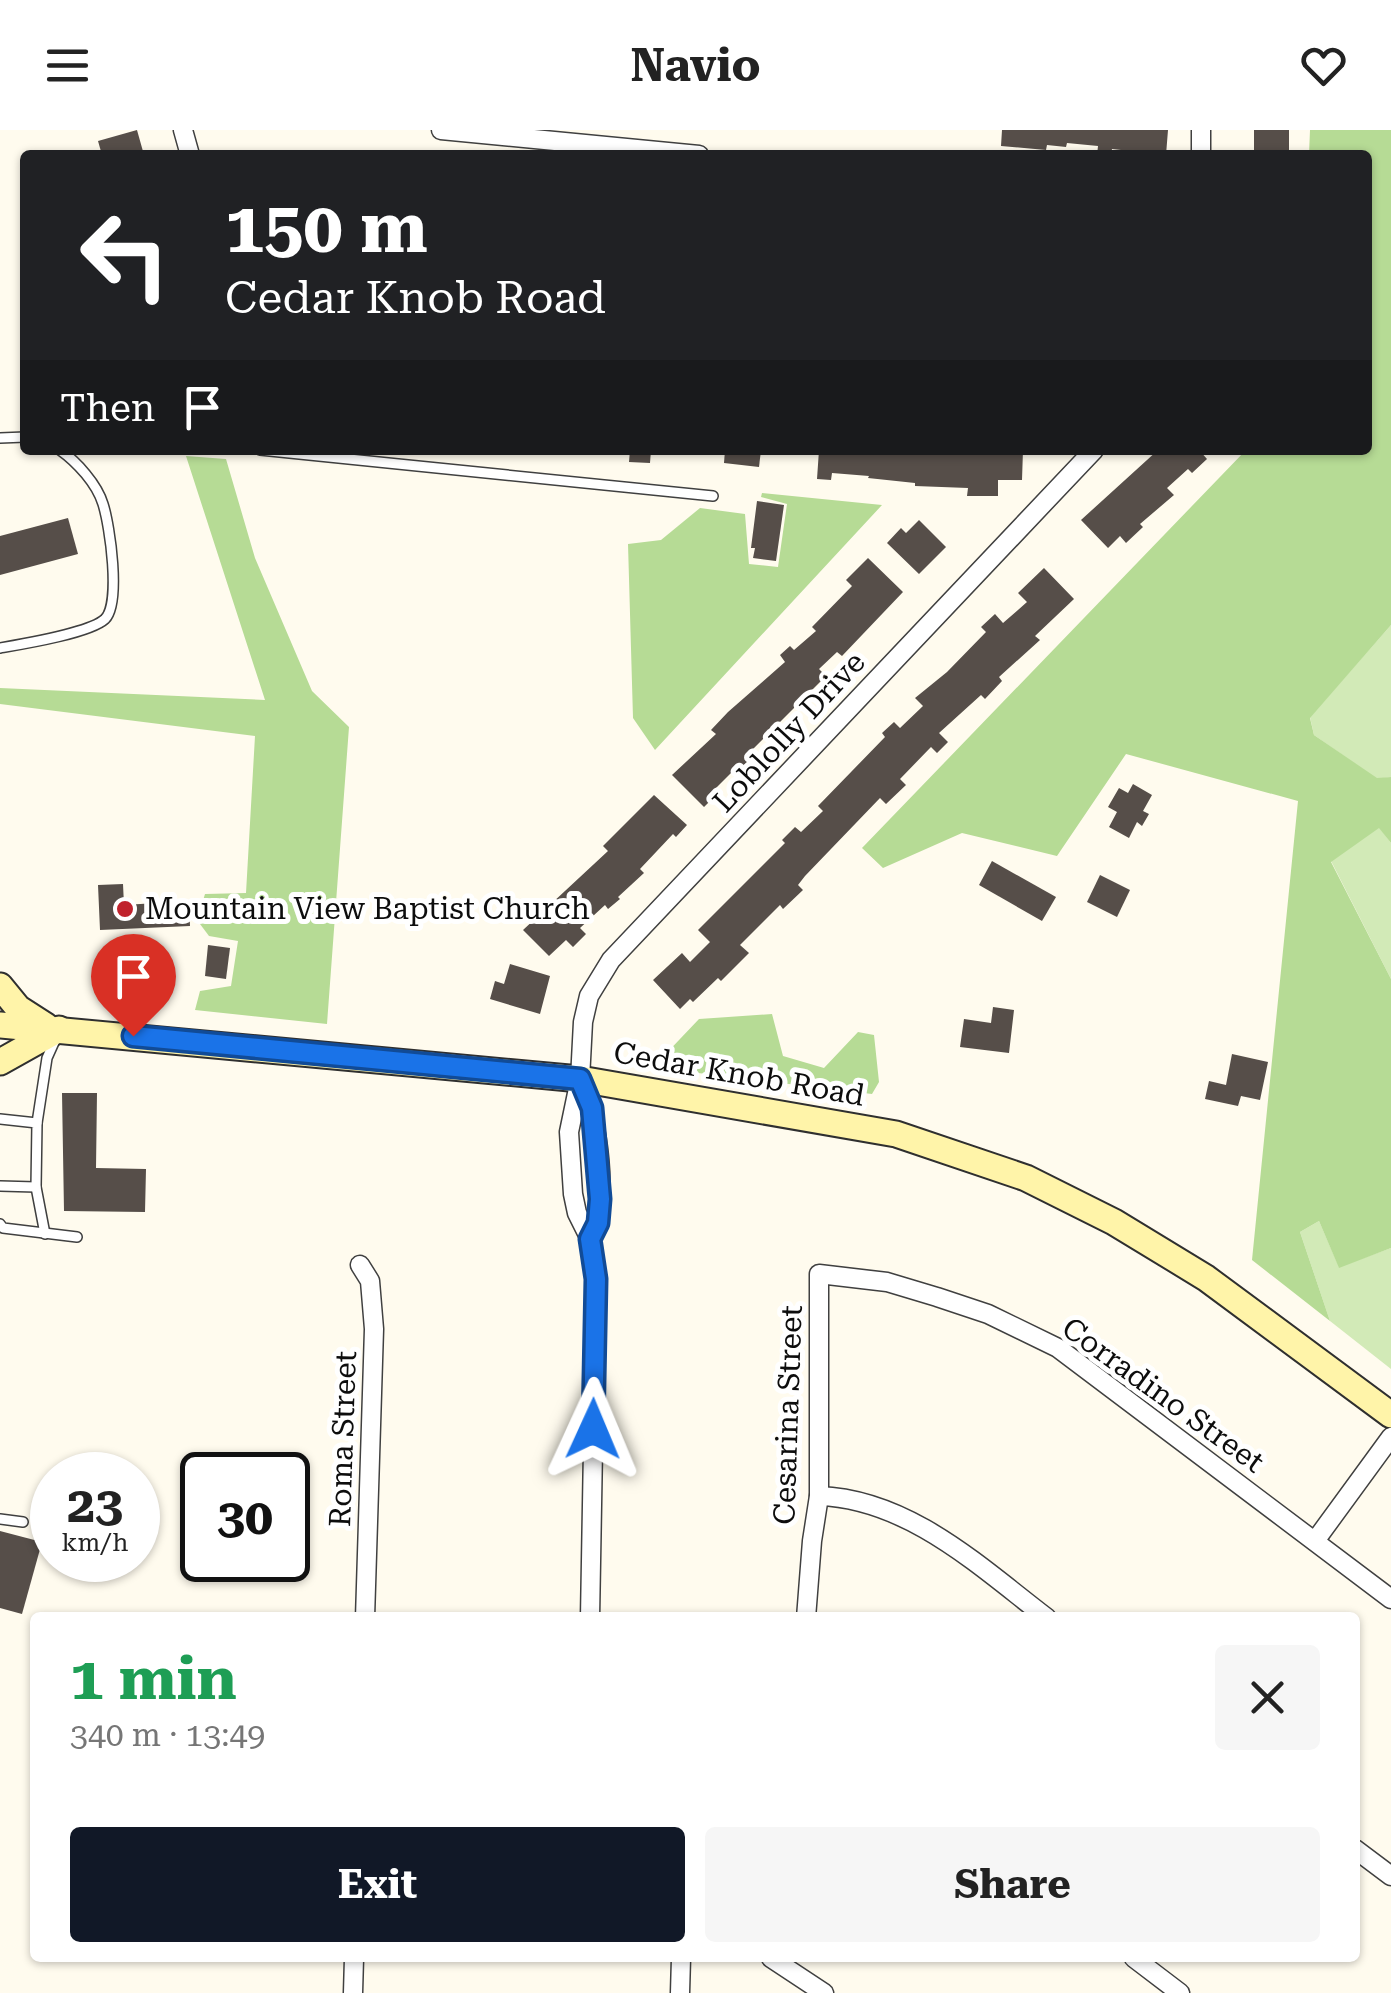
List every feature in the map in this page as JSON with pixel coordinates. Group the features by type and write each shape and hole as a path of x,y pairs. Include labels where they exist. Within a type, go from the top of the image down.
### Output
{"street":[{"path":"441,130 647,150"},
{"name":"Loblolly Drive","path":"580,1079 588,996 611,960 1089,455"},
{"path":"0,986 18,1008 54,1029 0,1062"},
{"name":"Cedar Knob Road","path":"0,1025 580,1079 896,1134 1026,1178 1114,1222 1206,1278 1391,1414"},
{"path":"580,1079 592,1108 600,1199 598,1223 590,1239"},
{"path":"580,1079 572,1111 570,1154 578,1213 590,1239 596,1279 590,1612"},
{"name":"Roma Street","path":"360,1265 370,1281 374,1329 364,1612"},
{"name":"Cesarina Street","path":"806,1612 820,1496 820,1274"},
{"name":"Corradino Street","path":"820,1274 886,1282 937,1297 988,1314 1058,1348 1391,1598"},
{"path":"1315,1540 1391,1437"},
{"path":"820,1496 866,1504 939,1536 1040,1612"},
{"path":"1360,1853 1391,1876"},
{"path":"353,1993 354,1962"},
{"path":"680,1993 681,1962"},
{"path":"776,1962 824,1993"},
{"path":"1139,1962 1180,1993"}],"lane":[{"path":"0,648 102,622 111,612 116,591 103,503 76,461 67,455"},
{"path":"309,455 713,496"},
{"path":"44,1234 36,1187 37,1122 54,1029"},
{"path":"0,1120 37,1122"},
{"path":"0,1186 36,1187"},
{"path":"0,1224 4,1228 77,1237"},
{"path":"0,1520 24,1522"}],"green space":[{"path":"1310,130 1391,130 1391,625 1310,718 1314,735 1377,778 1391,777 1391,843 1379,828 1331,862 1391,979 1391,1248 1339,1268 1319,1221 1300,1232 1330,1321 1252,1260 1298,801 1126,754 1057,856 962,833 883,868 862,848 1241,455 1372,455 1372,150 1309,150"},
{"path":"186,456 226,459 255,558 312,691 349,727 327,1024 195,1010 200,991 231,986 238,941 209,936 197,920 205,894 246,893 255,736 0,704 0,688 265,700"},
{"path":"762,493 882,505 655,750 633,718 628,544 661,540 700,508 745,514 749,564 778,567 787,504 761,497"},
{"path":"1391,625 1391,777 1377,779 1314,735 1310,717"},
{"path":"1379,827 1391,843 1391,979 1331,861"},
{"path":"772,1014 783,1056 824,1068 858,1032 874,1035 879,1082 872,1094 665,1069 660,1060 699,1019"},
{"path":"1319,1221 1339,1267 1391,1248 1391,1369 1330,1321 1300,1232"}],"building":[{"path":"137,130 143,150 101,150 98,141"},
{"path":"1002,130 1168,130 1166,150 1098,150 1098,146 1067,143 1066,147 1047,145 1046,150 1001,146"},
{"path":"1254,130 1289,130 1289,150 1254,150"},
{"path":"630,455 651,455 650,463 629,462"},
{"path":"725,455 760,455 759,467 724,463"},
{"path":"819,455 1023,455 1022,480 998,480 998,496 967,496 968,488 915,486 869,476 832,473 831,480 817,479"},
{"path":"1152,455 1203,455 1207,459 1192,473 1188,469 1167,488 1174,495 1140,524 1143,527 1126,543 1120,536 1108,548 1081,520"},
{"path":"757,501 784,505 776,561 753,558"},
{"path":"68,518 78,554 0,575 0,536"},
{"path":"919,520 946,547 919,574 887,543 901,528 906,533"},
{"path":"868,558 903,592 842,656 837,652 819,669 826,676 749,753 753,756 713,791 717,794 704,807 672,775 716,734 711,730 728,712 785,662 780,655 790,646 794,650 816,631 812,627 852,586 846,580"},
{"path":"1044,568 1074,599 1035,636 1040,640 999,677 1002,681 985,699 981,695 939,733 948,742 937,753 931,747 900,779 906,785 886,804 880,798 805,876 798,885 803,890 783,909 780,905 740,945 749,953 721,981 718,978 680,1009 653,980 682,953 690,962 710,942 698,930 785,843 782,840 795,827 801,832 823,811 818,806 885,737 882,733 894,722 900,728 923,706 915,698 986,632 981,627 995,614 1003,623 1027,602 1018,593"},
{"path":"1133,784 1152,795 1143,811 1149,814 1142,826 1137,822 1129,838 1109,827 1117,812 1108,807 1119,788 1128,793"},
{"path":"654,795 687,825 640,869 644,873 620,899 608,909 605,905 580,928 586,934 573,947 566,940 549,956 523,930 608,851 603,846"},
{"path":"992,861 1056,897 1042,921 979,885"},
{"path":"1100,875 1130,890 1117,917 1087,902"},
{"path":"123,884 124,905 189,901 190,926 100,930 98,885"},
{"path":"208,945 230,948 226,979 205,976"},
{"path":"510,964 550,976 540,1014 490,999 495,981 504,984"},
{"path":"993,1007 1014,1010 1009,1053 960,1047 964,1019 991,1023"},
{"path":"1232,1054 1268,1062 1260,1100 1241,1096 1238,1106 1205,1099 1209,1081 1226,1085"},
{"path":"62,1093 97,1093 96,1168 146,1169 145,1212 64,1211"},
{"path":"0,1531 30,1539 31,1582 22,1614 0,1608"}],"place":[{"name":"Mountain View Baptist Church","path":"125,909"}],"route":[{"path":"133,1036 580,1079 592,1108 600,1199 598,1223 590,1239 596,1279 593,1429"}]}
